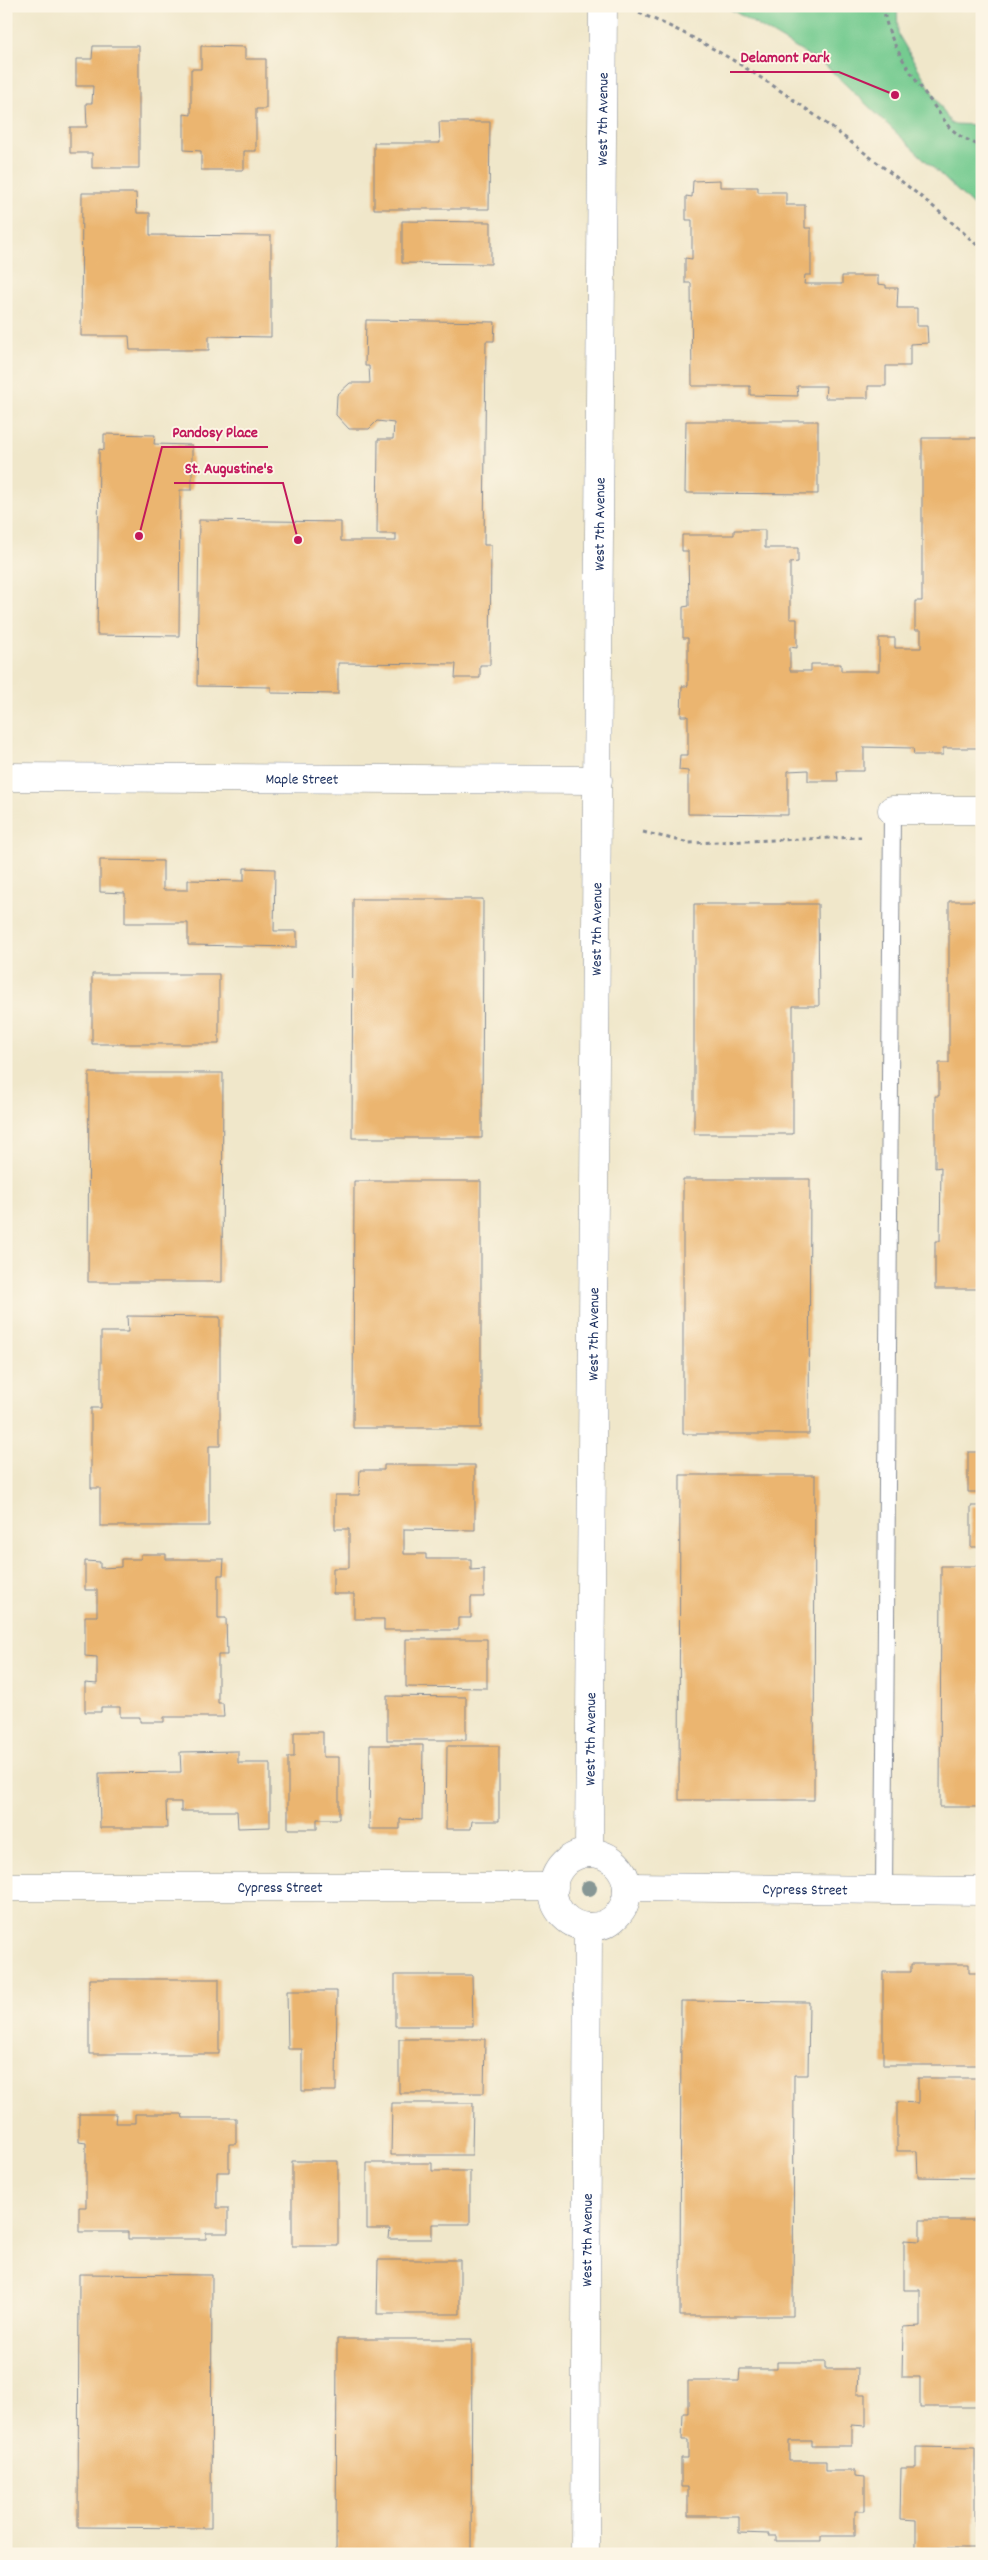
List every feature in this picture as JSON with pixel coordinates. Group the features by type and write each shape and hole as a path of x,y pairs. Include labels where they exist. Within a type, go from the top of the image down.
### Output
{"street":[{"name":"West 7th Avenue","path":"589,1853 603,6"},
{"name":"Maple Street","path":"6,777 598,780"},
{"path":"892,810 982,810"},
{"path":"589,1853 601,1854 619,1866 628,1887 626,1900 612,1920 601,1925 588,1927 577,1924 559,1910 554,1887 561,1867 569,1859 589,1853"},
{"name":"Cypress Street","path":"6,1887 554,1887"},
{"name":"Cypress Street","path":"628,1887 982,1891"},
{"name":"West 7th Avenue","path":"585,2554 588,1927"}],"lane":[{"path":"884,1890 892,810"}],"path":[{"path":"884,6 884,20 893,43 949,127 960,136 982,147"},
{"path":"648,16 720,51 770,83 830,126 932,205 982,250"},
{"path":"643,832 688,843 892,837"}],"green space":[{"path":"725,6 897,6 898,34 951,124 982,125 982,214 826,66"}],"building":[{"path":"93,46 139,46 139,168 92,168 92,153 70,153 70,127 87,127 86,103 92,103 93,86 76,86 76,59 92,59"},
{"path":"201,46 245,47 245,59 266,59 266,109 256,109 256,151 244,151 244,170 201,170 201,151 184,150 184,114 191,115 191,69 201,69"},
{"path":"439,122 490,122 489,209 374,209 374,143 440,143"},
{"path":"720,180 720,187 758,187 758,192 786,192 786,205 805,205 805,228 811,228 811,275 805,275 804,284 842,284 842,276 878,276 878,284 886,285 886,288 898,288 897,308 917,308 917,326 927,326 928,343 910,344 910,366 886,366 886,386 868,386 868,398 825,398 826,386 797,386 798,396 750,395 750,386 692,386 691,283 685,283 685,258 692,259 692,220 686,220 686,196 692,197 693,181"},
{"path":"82,193 136,193 137,213 150,213 150,235 271,236 271,337 209,336 209,350 130,350 129,336 81,336"},
{"path":"402,221 491,222 491,264 402,263"},
{"path":"366,320 495,322 494,341 486,341 484,545 491,545 490,665 480,665 480,678 455,678 456,664 338,663 338,694 271,693 271,687 197,686 199,520 341,522 341,541 396,541 396,534 377,534 378,439 393,439 394,423 377,421 369,429 349,429 336,415 337,395 350,383 370,383 369,366 365,366"},
{"path":"686,421 818,421 818,494 685,493"},
{"path":"104,434 155,435 154,444 192,445 192,490 180,490 179,636 97,635 99,449 104,450"},
{"path":"922,438 982,438 982,748 943,748 943,755 914,755 913,748 864,747 864,771 837,771 838,781 808,781 808,770 788,771 788,815 688,814 688,771 679,770 680,755 688,755 688,716 681,716 682,686 688,686 688,638 683,638 683,607 689,606 688,551 682,551 682,535 734,535 734,530 765,530 765,548 798,548 798,562 790,563 790,619 797,619 797,648 790,647 790,671 811,671 811,664 841,664 841,671 879,671 879,638 895,638 895,648 921,648 921,630 915,630 915,601 922,601"},
{"path":"100,860 163,861 163,890 188,890 188,880 244,881 244,868 275,869 274,931 297,931 297,947 188,945 188,923 125,923 125,893 100,892"},
{"path":"353,899 483,899 482,1138 352,1138"},
{"path":"949,901 982,901 982,1289 935,1289 935,1241 940,1241 941,1167 935,1168 935,1096 939,1096 939,1063 949,1063"},
{"path":"694,904 818,904 819,1006 793,1006 793,1134 694,1134"},
{"path":"92,974 219,974 219,1044 92,1044"},
{"path":"89,1073 223,1073 222,1282 88,1282"},
{"path":"683,1179 810,1179 809,1434 683,1434"},
{"path":"354,1181 481,1181 481,1428 353,1428"},
{"path":"127,1316 220,1317 220,1446 209,1446 209,1526 100,1526 100,1488 91,1488 91,1408 101,1408 101,1332 128,1332"},
{"path":"968,1452 982,1452 982,1492 968,1492"},
{"path":"384,1465 475,1465 475,1530 404,1529 404,1554 426,1554 426,1559 471,1559 471,1570 484,1569 484,1597 471,1597 471,1618 458,1618 458,1630 384,1630 384,1619 354,1619 354,1594 333,1594 333,1568 349,1568 349,1529 335,1529 335,1495 359,1495 360,1470 384,1470"},
{"path":"680,1475 815,1475 814,1800 679,1800"},
{"path":"971,1506 982,1506 982,1547 971,1547"},
{"path":"141,1554 166,1554 166,1559 224,1559 223,1575 218,1575 218,1618 226,1618 227,1655 218,1655 218,1703 223,1703 224,1717 164,1717 164,1722 140,1722 140,1717 120,1717 120,1707 101,1707 101,1712 85,1712 85,1683 97,1684 97,1657 85,1656 85,1616 97,1616 97,1590 85,1590 85,1561 100,1562 100,1568 121,1567 121,1559 141,1559"},
{"path":"941,1566 982,1566 982,1807 940,1807"},
{"path":"406,1639 487,1639 487,1688 406,1687"},
{"path":"387,1696 466,1697 466,1740 387,1740"},
{"path":"294,1732 323,1732 323,1757 339,1757 339,1819 317,1819 317,1829 288,1829 288,1757 294,1757"},
{"path":"370,1745 423,1745 422,1820 400,1819 400,1829 369,1829"},
{"path":"447,1746 499,1746 499,1821 472,1821 471,1829 446,1829"},
{"path":"238,1751 238,1763 270,1763 270,1827 238,1828 237,1811 181,1811 181,1802 166,1802 167,1828 100,1828 99,1773 181,1772 180,1752"},
{"path":"911,1964 969,1964 969,1973 982,1973 982,2065 883,2065 883,1972 911,1972"},
{"path":"395,1975 472,1975 473,2026 395,2026"},
{"path":"89,1979 219,1979 219,2054 89,2054"},
{"path":"287,1991 337,1991 336,2091 302,2091 302,2049 288,2049"},
{"path":"681,2001 809,2002 808,2075 794,2075 793,2316 680,2316"},
{"path":"399,2039 485,2039 484,2093 399,2093"},
{"path":"918,2078 978,2078 978,2178 918,2177 917,2151 897,2151 897,2102 918,2103"},
{"path":"392,2103 473,2103 472,2155 391,2155"},
{"path":"79,2114 116,2114 115,2123 135,2123 135,2114 182,2114 183,2118 236,2118 236,2144 229,2144 229,2172 217,2172 217,2208 228,2208 228,2233 206,2233 206,2239 128,2239 128,2232 79,2232 79,2207 86,2207 86,2143 79,2142"},
{"path":"292,2161 338,2161 338,2246 292,2246"},
{"path":"367,2163 432,2163 432,2171 470,2171 470,2224 432,2224 432,2239 389,2239 390,2229 367,2229"},
{"path":"920,2220 982,2220 982,2407 920,2407 920,2377 902,2377 903,2327 920,2326 920,2290 904,2290 904,2240 920,2241"},
{"path":"378,2260 460,2260 460,2314 377,2314"},
{"path":"79,2274 212,2275 211,2528 78,2527"},
{"path":"337,2339 472,2339 471,2554 336,2554"},
{"path":"777,2362 825,2362 825,2369 858,2369 857,2394 866,2394 866,2426 852,2425 852,2446 812,2446 812,2441 789,2441 789,2461 826,2461 826,2471 855,2471 855,2476 865,2477 865,2511 855,2511 855,2536 821,2536 821,2541 776,2541 776,2536 769,2536 769,2534 739,2533 739,2516 688,2516 688,2487 681,2487 681,2458 688,2458 688,2440 682,2440 683,2413 688,2413 688,2381 739,2381 740,2369 777,2369"},
{"path":"916,2447 975,2448 975,2548 916,2548 916,2520 900,2519 901,2468 916,2468"}],"place":[{"name":"Delamont Park","path":"895,95"},
{"name":"Pandosy Place","path":"139,536"},
{"name":"St. Augustine's","path":"298,540"}]}
